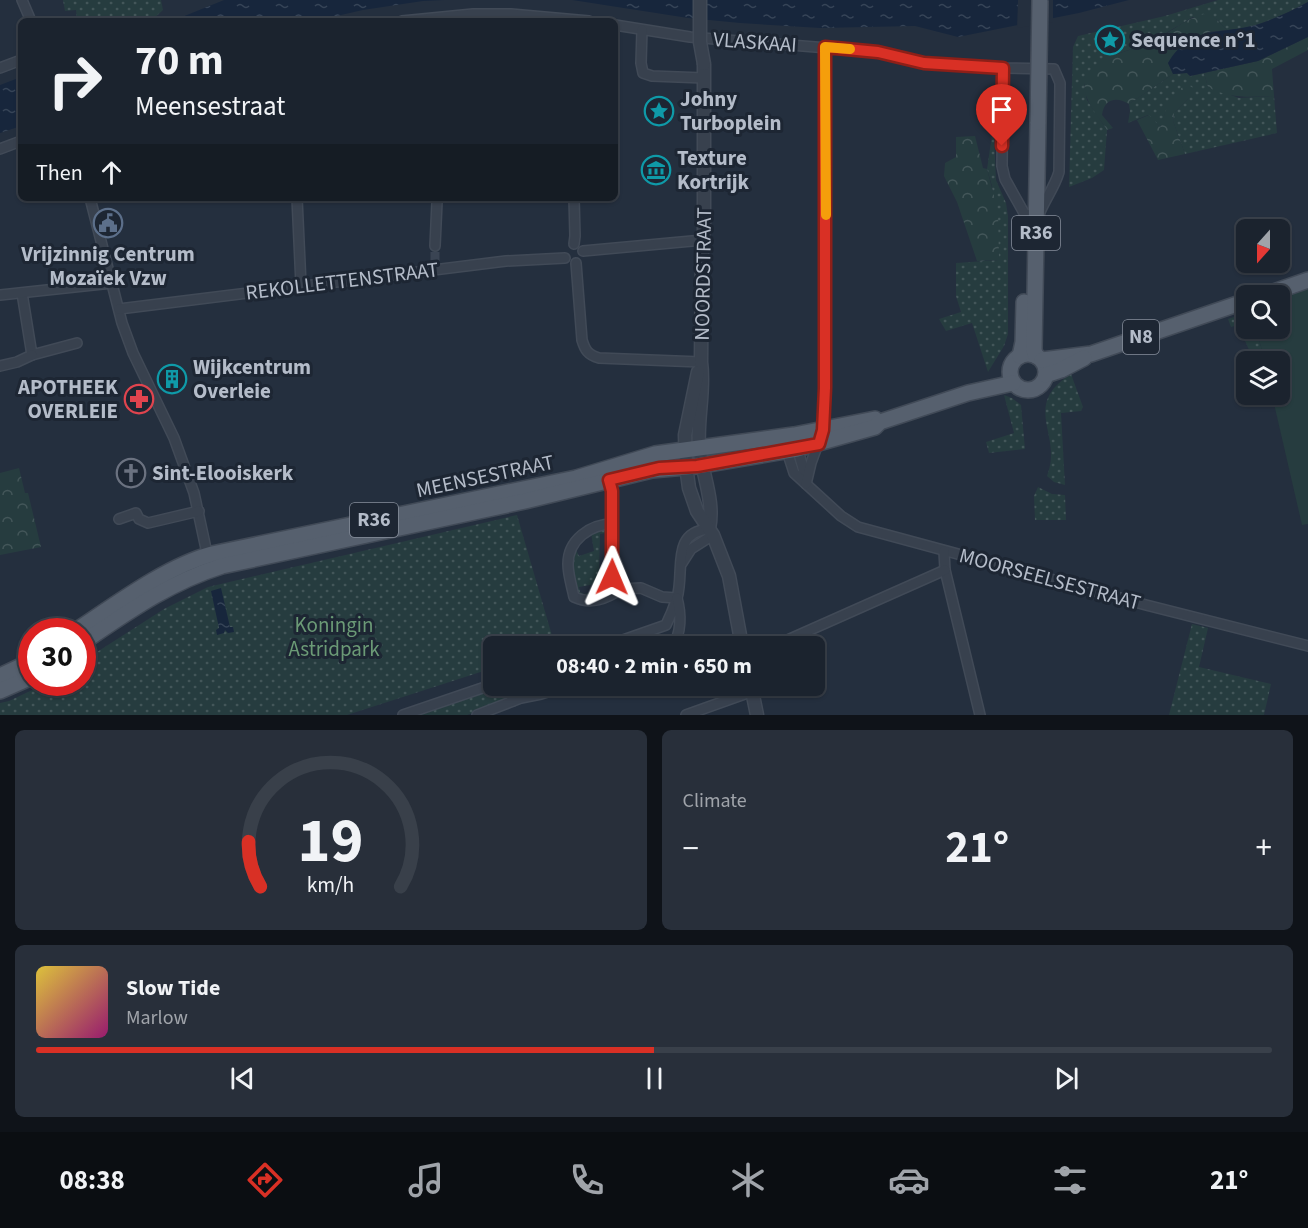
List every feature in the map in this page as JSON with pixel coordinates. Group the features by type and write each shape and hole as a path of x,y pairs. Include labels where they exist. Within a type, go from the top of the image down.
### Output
{"main road":[{"name":"R36","path":"1032,0 1034,122"},
{"name":"R36","path":"1024,301 1019,311 1015,343 1008,362 1013,383 1020,388 1033,390 1044,381 1041,364 1034,350 1032,215 1040,0"},
{"name":"R36","path":"1010,366 1023,342 1024,301 1032,215"},
{"path":"1290,286 1308,280"},
{"name":"N8","path":"1041,364 1068,366 1091,354 1236,304"},
{"name":"R36","path":"968,393 1028,354 1041,364"},
{"name":"R36","path":"702,465 790,443 875,427 880,422 968,393 1013,383"},
{"name":"R36","path":"692,448 790,443"},
{"name":"MEENSESTRAAT","path":"209,562 576,478 655,454 692,448"},
{"name":"MEENSESTRAAT","path":"209,562 262,556 387,531 652,470 702,465"},
{"name":"R36","path":"95,618 184,564 209,562"},
{"name":"R36","path":"96,634 153,596 190,577 209,562"},
{"path":"0,676 18,668"},
{"path":"0,691 18,683"}],"street":[{"path":"22,0 31,18"},
{"path":"700,0 700,42 704,64"},
{"path":"704,64 707,43 707,0"},
{"path":"437,18 483,14 546,18"},
{"name":"VLASKAAI","path":"618,26 758,44 878,52 924,63 1054,69 1060,83 1059,172 1056,184 1032,215"},
{"path":"642,30 643,73 652,76 704,78"},
{"path":"806,484 811,462 821,437 826,255 825,47"},
{"path":"0,68 18,61"},
{"name":"NOORDSTRAAT","path":"704,64 701,362 703,377 692,448 686,466 693,500 701,519 711,532"},
{"path":"1003,68 1002,166 1005,179 1024,213 1032,215"},
{"path":"0,149 18,142"},
{"path":"91,201 118,309 133,353 174,438 194,493 209,562"},
{"path":"297,201 301,285"},
{"path":"573,244 574,201"},
{"path":"435,246 437,202"},
{"path":"583,251 703,240"},
{"path":"576,263 565,258 565,248 573,244 579,246 583,251 582,257 576,263 582,340 590,356 701,362"},
{"name":"REKOLLETTENSTRAAT","path":"118,309 435,266 565,258"},
{"path":"0,295 112,283"},
{"path":"22,293 32,355"},
{"path":"0,366 77,344"},
{"name":"MOORSEELSESTRAAT","path":"790,443 794,473 852,524 944,551 1308,646"},
{"name":"NOORDSTRAAT","path":"692,448 702,465 712,515 711,532"},
{"path":"609,480 612,491 612,577 615,585 621,589"},
{"path":"119,519 136,513 141,521 148,523 199,511"},
{"path":"613,524 584,531 575,543 568,563 574,597 586,602 609,596 621,589 641,588 662,597 677,598"},
{"path":"637,636 664,627 677,598 683,547 687,538 697,530 711,532 729,576 740,636"},
{"path":"944,551 945,570 981,715"},
{"path":"796,636 945,570"},
{"path":"677,598 681,611 677,636"},
{"path":"403,715 483,688"},
{"path":"512,696 513,701"},
{"path":"477,715 533,696"},
{"path":"686,715 732,696"},
{"path":"753,696 757,715"}],"green space":[{"path":"63,0 161,0 163,10 154,18 77,18 76,10 65,11"},
{"path":"1218,0 1308,0 1308,2 1269,20 1238,29 1227,30 1216,19 1193,17 1149,43 1117,54 1091,70 1084,85 1087,100 1107,130 1104,170 1092,178 1069,187 1073,47 1078,36 1165,16"},
{"path":"1204,14 1216,19 1227,30 1208,32 1168,63 1173,74 1129,104 1120,100 1108,102 1102,115 1113,128 1107,130 1087,98 1085,85 1087,75 1103,60 1154,41 1196,16"},
{"path":"1308,37 1308,50 1272,69 1274,96 1248,97 1224,94 1208,87 1204,73 1258,61"},
{"path":"1187,73 1190,76 1204,73 1208,87 1239,98 1274,96 1277,133 1185,154 1173,121 1174,113 1189,98 1165,113 1163,124 1160,127 1148,115 1128,123 1129,104 1173,74"},
{"path":"1187,84 1193,88 1189,98 1174,113 1173,121 1185,154 1158,160 1137,120 1149,115 1160,127 1171,100"},
{"path":"992,135 996,180 1006,203 1008,216 1008,334 1004,346 988,372 972,323 946,331 939,319 961,312 956,296 956,263 999,260 992,186 987,169"},
{"path":"975,136 998,211 999,260 977,261 957,202 944,176 945,163 956,157 956,137"},
{"path":"1308,288 1308,524 1302,525 1274,405 1290,405 1290,351 1262,351 1259,339 1290,339 1290,293"},
{"path":"1236,316 1236,326 1231,327 1228,319"},
{"path":"1244,339 1259,339 1262,351 1250,351"},
{"path":"1071,374 1083,407 1081,411 1061,413 1065,485 1054,482 1047,476 1051,461 1051,447 1045,410 1048,398 1056,386"},
{"path":"1004,395 1021,405 1025,449 989,453 986,442 1014,433"},
{"path":"19,468 25,493 28,493 41,547 0,555 0,473"},
{"path":"1038,487 1052,494 1065,495 1066,520 1035,520 1034,496"},
{"name":"Koningin Astridpark","path":"517,515 552,636 483,636 483,671 347,715 0,715 0,703 20,696 96,696 96,653 164,609 208,587"},
{"path":"605,530 606,533 600,534 599,578 605,578 606,582 579,587 580,592 584,594 607,589 608,592 585,598 577,594 571,558 576,550 579,556 594,551 591,533"},
{"path":"1192,624 1208,628 1199,667 1271,684 1264,715 1169,715"},
{"path":"654,633 664,636 645,636"},
{"path":"483,691 483,696 507,696 505,702 467,715 411,715"}],"water":[{"path":"224,0 445,0 363,10 328,18 179,18"},
{"path":"572,0 1129,0 1079,13 958,37 915,26 820,28 740,23 688,18"},
{"path":"1308,2 1308,37 1258,61 1190,76 1187,73 1173,74 1168,63 1177,50 1198,36 1262,23"},
{"path":"18,78 18,127 0,133 0,85"},
{"path":"221,588 230,627 233,627 234,632 228,633 225,630 224,633 217,635 216,630 219,628 211,591"}],"pier":[{"path":"1018,0 1053,0 1053,22 1017,28"}],"tunnel":[{"path":"435,246 435,261"}],"slow traffic":[{"path":"826,215 825,47 850,49"}],"place":[{"name":"Sequence n°1","path":"1110,40"},
{"name":"Johny Turboplein","path":"659,111"},
{"name":"Texture Kortrijk","path":"656,170"},
{"name":"Vrijzinnig Centrum Mozaïek Vzw","path":"108,223"},
{"name":"Wijkcentrum Overleie","path":"172,379"},
{"name":"APOTHEEK OVERLEIE","path":"139,399"},
{"name":"Sint-Elooiskerk","path":"131,473"}],"route":[{"path":"612,577 612,491 609,480 659,468 697,466 819,444 823,430 825,388 825,47 878,52 924,63 1003,68 1002,146"}]}
